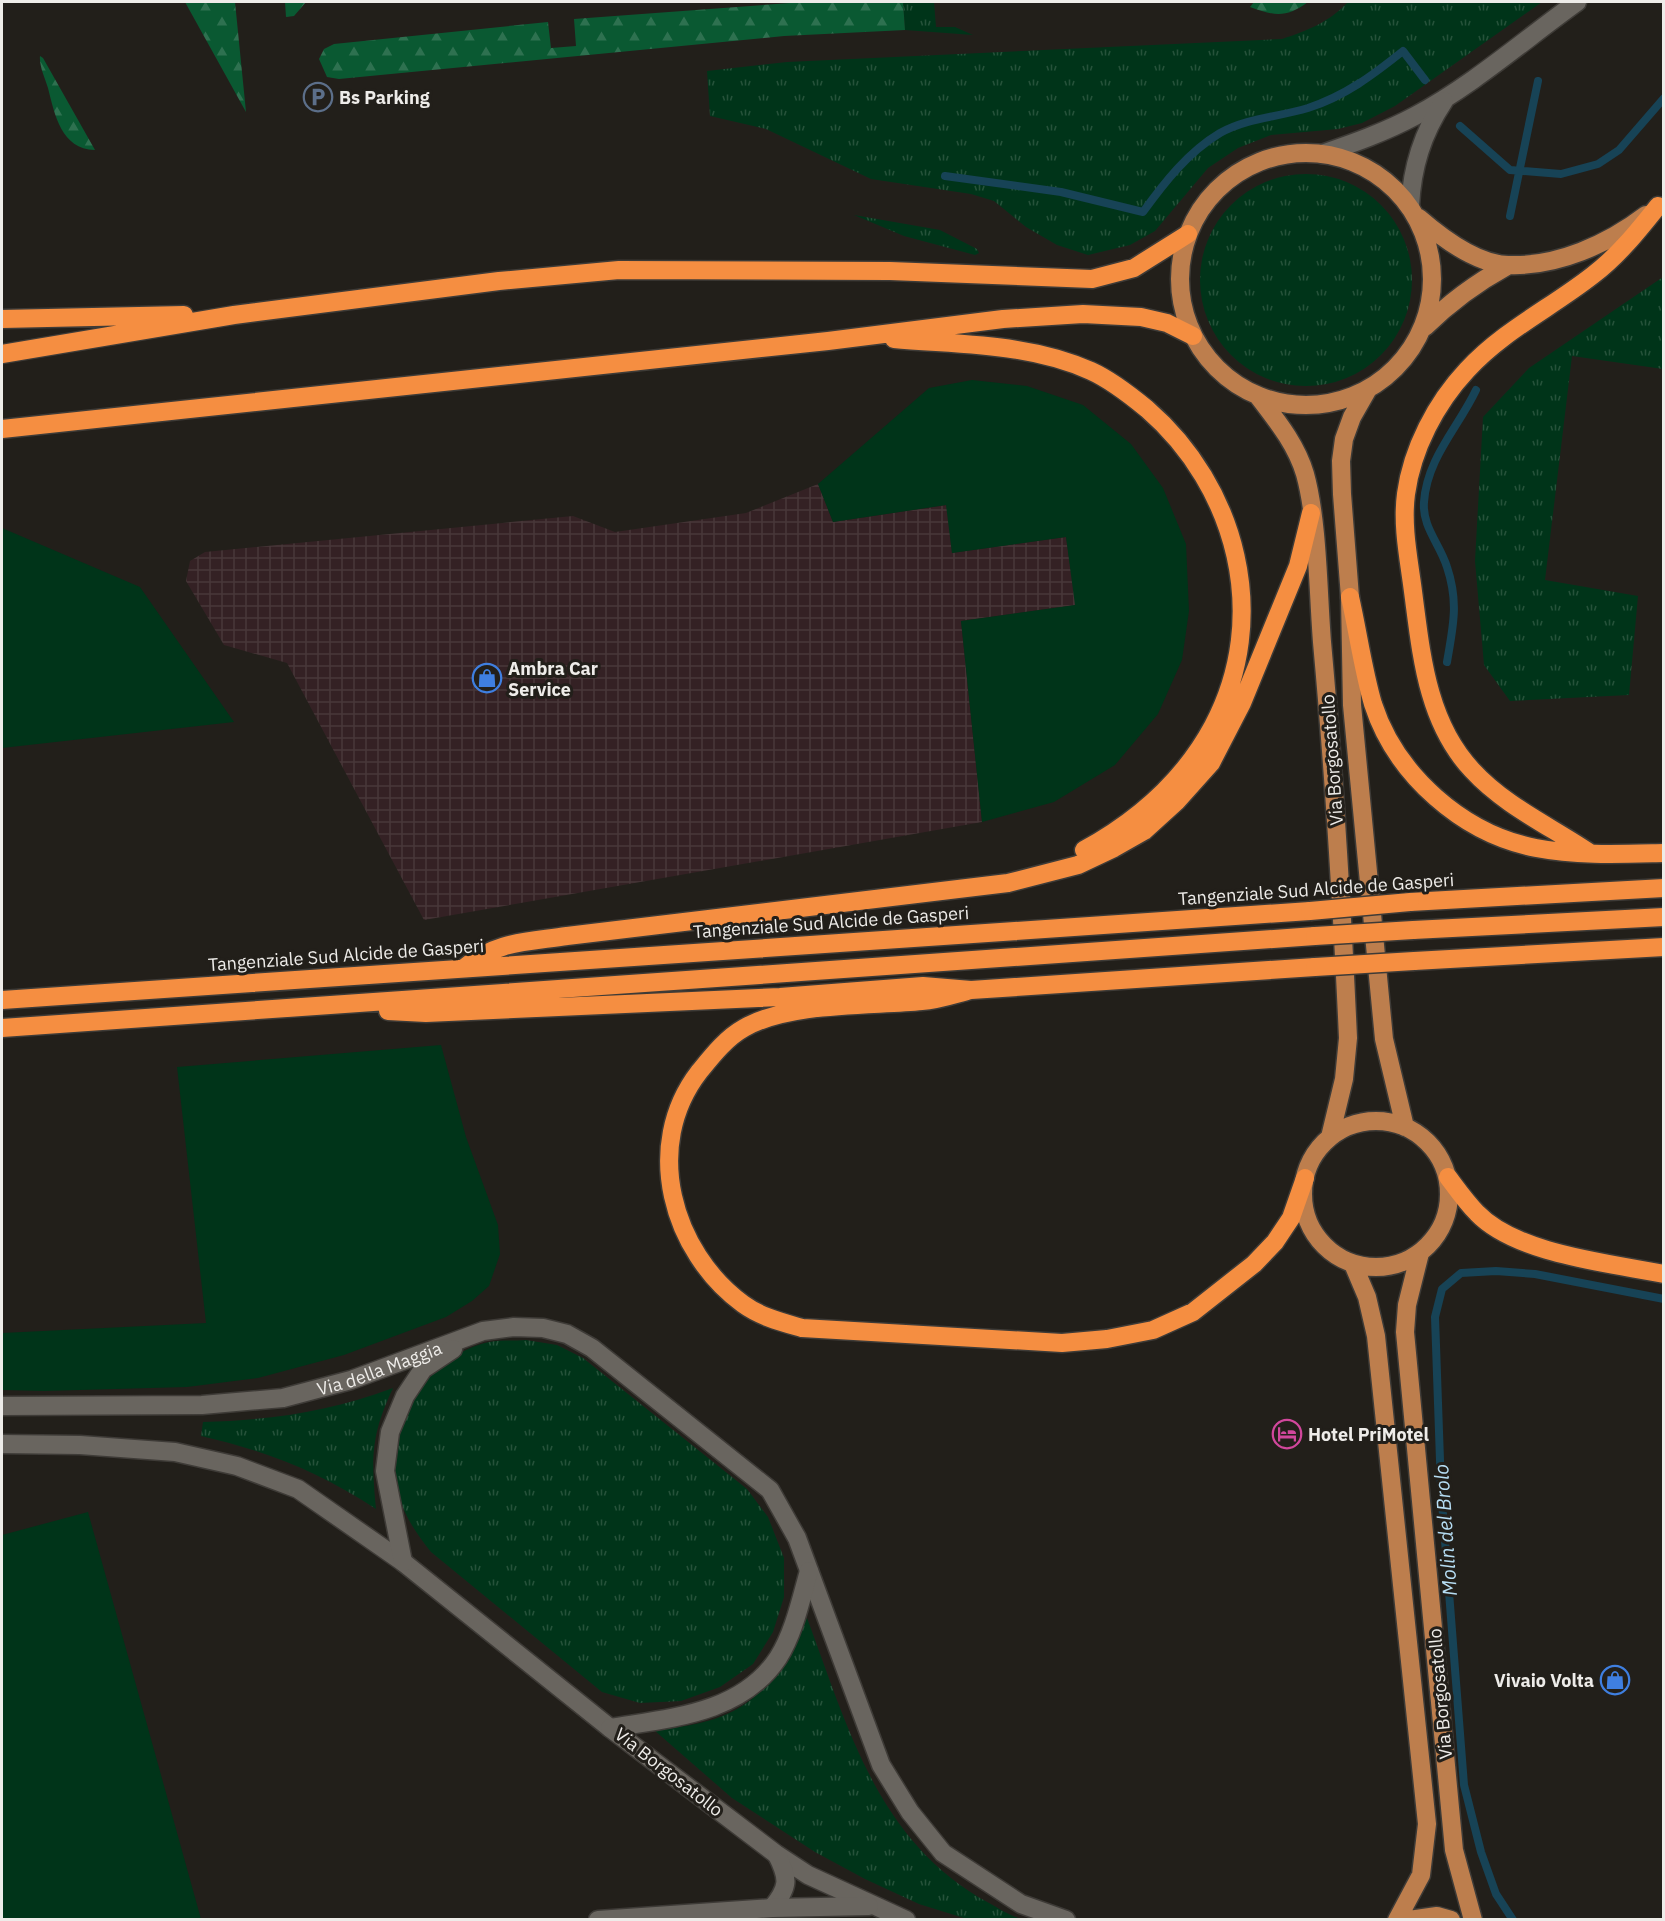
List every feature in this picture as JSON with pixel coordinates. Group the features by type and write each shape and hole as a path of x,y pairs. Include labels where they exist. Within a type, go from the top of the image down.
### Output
{"highway":[{"path":"1590,853 1503,799 1471,769 1444,730 1431,696 1424,668 1405,526 1406,494 1413,463 1432,417 1466,371 1506,333 1593,276 1627,245 1661,203"},
{"path":"2,354 234,315 499,281 619,270 878,271 1092,279 1134,268 1188,234"},
{"path":"2,319 54,316 234,315"},
{"path":"2,429 868,336 962,322 1083,315 1141,317 1167,323 1193,336"},
{"path":"868,336 1029,352 1091,371 1129,394 1171,430 1195,460 1215,494 1230,532 1242,600 1240,637 1234,669 1214,725 1192,758 1142,813 1054,870"},
{"path":"464,968 480,954 495,948 525,942 1008,883 1078,865 1144,831 1177,801 1211,762 1242,703 1298,566 1311,513"},
{"path":"1350,597 1373,704 1393,746 1415,777 1457,814 1498,836 1534,848 1590,853 1664,853"},
{"name":"Tangenziale Sud Alcide de Gasperi","path":"2,1000 1310,911 1410,902 1664,888"},
{"path":"463,1004 1315,936 1664,917"},
{"path":"2,1028 309,1007 780,997 923,986 971,990 1664,947"},
{"path":"971,990 926,1001 782,1012 744,1028 724,1043 688,1087 675,1115 669,1145 668,1168 676,1214 689,1241 714,1278 744,1305 770,1319 802,1328 1062,1343 1107,1339 1153,1330 1193,1312 1254,1264 1275,1242 1291,1218 1305,1178"},
{"path":"1448,1177 1478,1214 1509,1234 1545,1250 1664,1274"}],"main road":[{"path":"1413,211 1426,237 1431,260 1433,284 1430,308 1422,330 1400,364 1368,389 1336,401 1303,406 1258,396 1232,382 1210,361 1193,336 1184,311 1180,286 1181,259 1188,234 1209,198 1241,171 1280,156 1322,154 1362,166 1380,177 1446,241 1474,255 1507,266"},
{"path":"1422,330 1466,291 1507,266 1572,255 1603,243 1632,226 1661,203"},
{"name":"Via Borgosatollo","path":"1368,389 1352,417 1341,461 1350,597 1352,705 1384,1038 1405,1127"},
{"name":"Via Borgosatollo","path":"1258,396 1287,434 1297,453 1305,475 1311,513 1331,737 1348,1038 1344,1078 1330,1137"},
{"name":"Via Borgosatollo","path":"1367,1122 1386,1122 1405,1127 1425,1139 1439,1156 1448,1177 1450,1198 1445,1219 1435,1238 1420,1253 1405,1262 1388,1267 1353,1264 1330,1251 1312,1230 1304,1205 1305,1178 1315,1156 1330,1137 1348,1127 1367,1122"},
{"name":"Via Borgosatollo","path":"1420,1253 1407,1305 1405,1332 1454,1850 1473,1920"},
{"name":"Via Borgosatollo","path":"1353,1264 1367,1297 1376,1336 1427,1824 1421,1875 1397,1920"},
{"path":"1409,1920 1437,1916 1451,1920"}],"street":[{"path":"1322,154 1386,131 1447,97 1576,2"},
{"path":"1413,211 1415,160 1423,138 1447,97"},
{"path":"483,1331 543,1328 567,1334 592,1348 770,1490 797,1538 881,1765 910,1812 943,1853 1021,1904 1066,1920"},
{"name":"Via della Maggia","path":"2,1406 202,1404 284,1398 351,1380 483,1331"},
{"name":"Via della Maggia","path":"403,1562 385,1471 390,1432 405,1396 423,1369 483,1331"},
{"path":"2,1444 175,1452 237,1466 297,1489 403,1562 609,1728"},
{"name":"Via Borgosatollo","path":"609,1728 710,1709 749,1690 778,1657 797,1615 809,1571"},
{"name":"Via Borgosatollo","path":"609,1728 776,1854 808,1875 906,1920"},
{"path":"772,1908 783,1893 786,1875 776,1854"},
{"path":"598,1920 714,1916 772,1908 874,1905"}],"shaded area":[{"path":"818,484 833,522 947,505 952,553 1066,537 1076,605 961,621 982,822 424,920 287,663 224,645 186,581 190,561 205,552 573,516 615,532 746,513"}],"green space":[{"path":"185,2 235,2 246,112"},
{"path":"285,2 306,2 294,16 286,17"},
{"path":"804,2 903,2 905,30 784,36 339,79 327,77 319,59 324,49 334,44 548,22 551,48 576,46 574,19"},
{"path":"903,2 934,2 936,27 955,27 973,35 905,30"},
{"path":"1254,2 1308,2 1293,11 1274,14 1250,7"},
{"path":"1348,2 1542,2 1395,106 1362,123 1338,129 1271,135 1238,148 1208,168 1155,231 1130,245 1088,255 1057,245 1026,227 994,201 971,194 871,179 766,129 710,116 707,71 787,62 1282,39 1318,25"},
{"path":"40,56 95,150 74,144 61,129 42,72"},
{"path":"1296,174 1316,174 1337,178 1356,186 1381,205 1394,221 1404,239 1410,259 1412,280 1410,301 1404,321 1394,339 1381,355 1356,374 1337,382 1316,386 1296,386 1275,382 1256,374 1224,347 1212,330 1204,311 1200,290 1200,270 1204,249 1212,230 1239,198 1256,186 1275,178"},
{"path":"854,215 940,230 977,249 979,253 975,255 904,236"},
{"path":"1663,277 1663,369 1572,356 1545,580 1638,596 1629,695 1510,701 1484,665 1475,561 1483,417 1529,368"},
{"path":"972,380 1027,386 1083,405 1131,444 1163,488 1186,544 1189,611 1182,660 1158,714 1115,765 1054,802 982,822 961,621 1075,605 1066,537 952,553 946,505 833,522 818,484 929,388"},
{"path":"2,528 140,587 234,722 2,748"},
{"path":"441,1045 466,1137 498,1225 500,1254 489,1286 472,1301 446,1317 344,1355 258,1378 187,1387 2,1390 2,1333 206,1323 177,1067"},
{"path":"526,1340 557,1345 583,1358 747,1489 768,1517 784,1558 784,1597 773,1632 753,1664 720,1687 681,1701 640,1703 602,1692 431,1552 409,1519 399,1497 395,1473 396,1448 402,1424 412,1401 445,1363 466,1350 489,1342"},
{"path":"393,1388 380,1419 374,1447 373,1475 376,1509 334,1484 292,1464 201,1436 203,1422 276,1417 323,1409"},
{"path":"88,1512 201,1919 2,1919 2,1535"},
{"path":"807,1618 853,1741 893,1815 920,1849 951,1878 989,1903 1022,1919 967,1919 919,1904 865,1879 815,1852 732,1798 654,1730 711,1720 732,1712 750,1700 766,1686 780,1667"}],"waterway":[{"path":"945,176 1061,192 1143,212 1168,179 1197,149 1230,128 1321,103 1370,76 1403,51 1425,80"},
{"name":"Molin del Brolo","path":"1510,216 1538,81"},
{"path":"1460,126 1510,170 1561,174 1598,164 1619,150 1664,98"},
{"name":"Molin del Brolo","path":"1447,662 1454,614 1453,592 1444,559 1426,519 1424,502 1426,486 1437,457 1476,390"},
{"name":"Molin del Brolo","path":"1513,1920 1496,1894 1481,1852 1464,1785 1441,1489 1435,1317 1442,1289 1461,1273 1496,1271 1535,1274 1664,1299"}],"place":[{"name":"Bs Parking","path":"318,97"},
{"name":"Ambra Car Service","path":"487,678"},
{"name":"Hotel PriMotel","path":"1287,1434"},
{"name":"Vivaio Volta","path":"1615,1680"}]}
